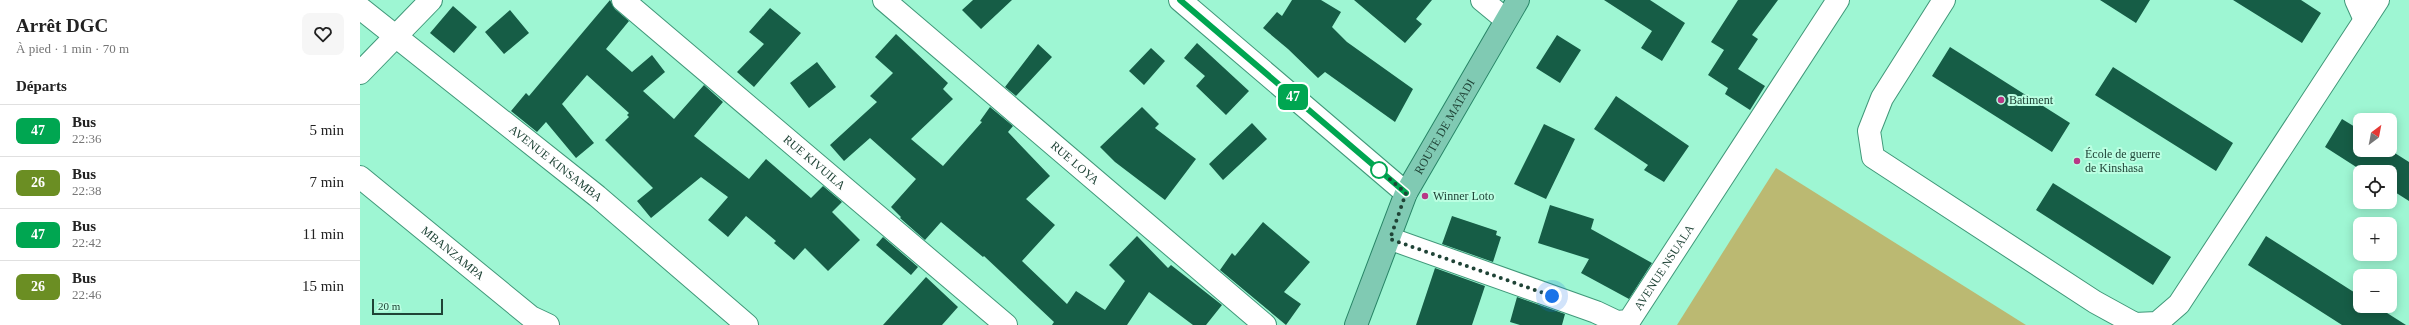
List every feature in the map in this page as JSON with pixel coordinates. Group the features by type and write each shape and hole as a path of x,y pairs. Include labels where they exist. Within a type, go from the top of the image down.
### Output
{"main road":[{"name":"ROUTE DE MATADI","path":"1356,325 1390,239 1406,193 1505,19 1518,0"}],"street":[{"path":"360,73 431,0"},
{"name":"RUE KIVUILA","path":"623,0 1006,325"},
{"name":"RUE LOYA","path":"884,0 1265,325"},
{"path":"1180,0 1406,193"},
{"path":"1482,0 1505,19"},
{"name":"AVENUE NSUALA","path":"1390,239 1596,312 1617,322 1629,321 1838,0"},
{"path":"1944,0 1882,98 1869,132 1873,157 2095,302 2135,324 2157,323 2179,304 2378,0"},
{"path":"2356,0 2365,20"},
{"name":"AVENUE KINSAMBA","path":"360,8 597,196 747,325"},
{"name":"MBANZAMPA","path":"361,181 537,322"}],"shaded area":[{"path":"1776,168 2026,325 1677,325"}],"building":[{"path":"610,0 615,9 629,21 606,49 632,72 652,55 665,72 643,91 674,119 704,85 723,102 694,136 749,179 766,159 811,198 823,186 842,202 832,212 860,240 828,271 805,248 794,260 774,243 776,241 746,216 728,237 708,220 728,197 701,177 651,218 637,201 653,188 605,140 629,117 627,115 629,113 587,75 562,104 594,143 576,158 546,122 537,132 511,111 526,93 529,96"},
{"path":"973,0 1012,0 981,29 962,10"},
{"path":"1292,0 1321,0 1341,12 1332,27 1347,42 1413,89 1395,122 1325,72 1318,78 1288,49 1263,28 1277,12 1282,16"},
{"path":"1354,0 1432,0 1416,19 1422,24 1405,43"},
{"path":"1604,0 1650,0 1685,23 1662,61 1641,48 1652,31"},
{"path":"1738,0 1778,0 1752,35 1758,39 1738,69 1765,86 1750,110 1725,94 1728,88 1708,75 1724,50 1711,42"},
{"path":"2100,0 2150,0 2136,23"},
{"path":"2233,0 2301,0 2321,13 2302,43"},
{"path":"453,6 477,27 454,53 430,33"},
{"path":"770,8 801,33 754,87 737,72 764,44 749,32"},
{"path":"510,10 529,33 504,54 485,32"},
{"path":"896,34 948,83 943,89 953,99 911,139 943,166 982,122 980,121 990,107 1013,126 1008,132 1050,176 1026,199 1055,225 1022,261 1067,304 1076,291 1105,310 1125,281 1109,265 1137,236 1168,268 1171,265 1222,305 1206,325 1193,325 1149,292 1127,325 1052,325 1054,322 984,256 983,257 941,222 925,240 900,218 901,217 891,207 916,179 870,138 844,161 830,145 877,102 870,96 893,73 875,57"},
{"path":"1557,35 1581,50 1560,83 1536,68"},
{"path":"1197,43 1249,91 1226,115 1196,86 1205,76 1184,58"},
{"path":"1038,44 1052,57 1016,96 1005,87"},
{"name":"Batiment","path":"1950,47 2070,123 2052,152 1932,76"},
{"path":"1151,48 1165,61 1144,85 1129,71"},
{"path":"817,62 836,87 809,108 790,83"},
{"path":"2113,67 2233,143 2216,171 2095,95"},
{"path":"1616,96 1689,146 1664,182 1644,170 1648,165 1594,129"},
{"path":"1142,107 1159,124 1155,128 1196,159 1165,200 1115,162 1100,147"},
{"path":"2342,119 2353,126 2353,157 2397,157 2397,154 2409,162 2409,201 2397,193 2397,165 2353,165 2325,147"},
{"path":"1252,123 1267,139 1223,180 1209,164"},
{"path":"1544,124 1575,139 1546,199 1514,184"},
{"path":"2053,183 2171,257 2153,285 2036,210"},
{"path":"1550,205 1594,219 1591,229 1652,263 1629,299 1581,273 1589,259 1538,243"},
{"path":"1452,216 1497,231 1496,235 1501,237 1493,262 1442,244"},
{"path":"1263,222 1310,262 1284,292 1301,304 1286,325 1220,270 1232,253 1235,256"},
{"path":"2266,236 2353,292 2353,313 2387,313 2406,325 2342,325 2248,265"},
{"path":"883,237 918,267 911,275 876,245"},
{"path":"1435,268 1485,286 1472,325 1416,325"},
{"path":"926,277 958,307 942,325 883,325"},
{"path":"1517,297 1565,314 1562,325 1520,325 1510,322"}],"bus line":[{"name":"47","path":"1180,0 1406,193"}],"place":[{"name":"Batiment","path":"2001,100"},
{"name":"École de guerre de Kinshasa","path":"2077,161"},
{"name":"Winner Loto","path":"1425,196"}],"route":[{"path":"1379,170 1406,193 1390,239 1552,296"}]}
